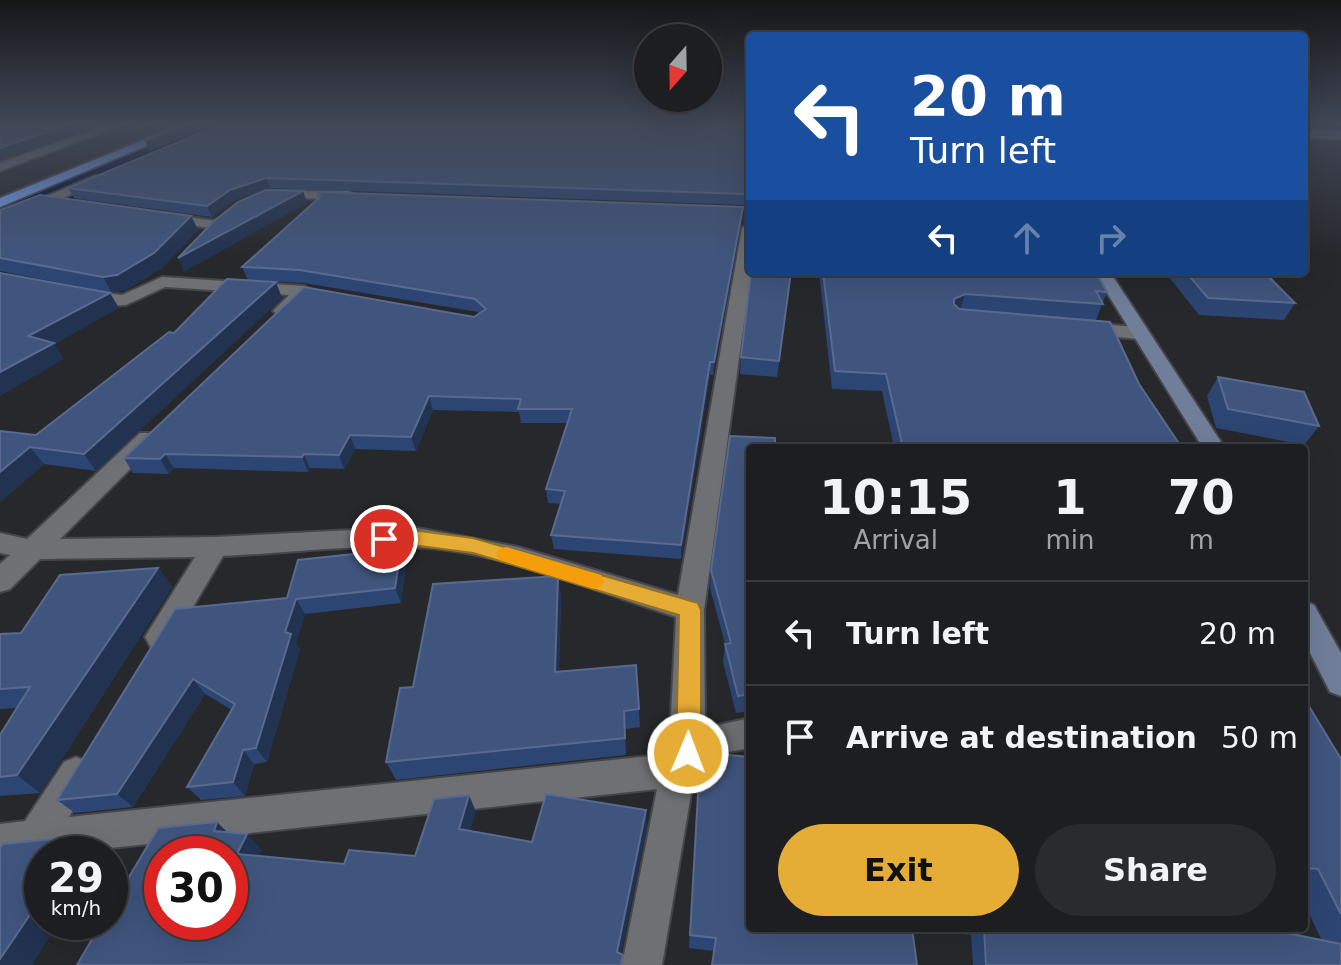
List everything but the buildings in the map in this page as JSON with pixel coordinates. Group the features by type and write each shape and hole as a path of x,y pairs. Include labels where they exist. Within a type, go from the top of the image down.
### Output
{"highway":[{"path":"0,192 60,168"},
{"path":"0,203 85,168"}],"main road":[{"path":"1104,276 1211,444"},
{"path":"1308,629 1314,653 1341,682"}],"street":[{"path":"0,221 119,171"},
{"path":"255,198 270,195 371,196"},
{"path":"46,202 77,206"},
{"path":"155,217 217,226"},
{"path":"642,965 683,761 690,610 746,253"},
{"path":"56,289 118,301 167,276 312,293 269,324"},
{"path":"1068,328 1139,333"},
{"path":"0,581 167,420"},
{"path":"0,543 30,549 215,547 412,537 511,556 690,610"},
{"path":"142,666 215,547"},
{"path":"60,836 683,761 719,737 746,734"},
{"path":"37,836 92,746"},
{"path":"0,842 24,840"}],"waterway":[{"path":"0,216 112,168"}],"slow traffic":[{"path":"506,554 594,581"}],"route":[{"path":"384,539 412,537 473,545 690,610 688,753"}]}
